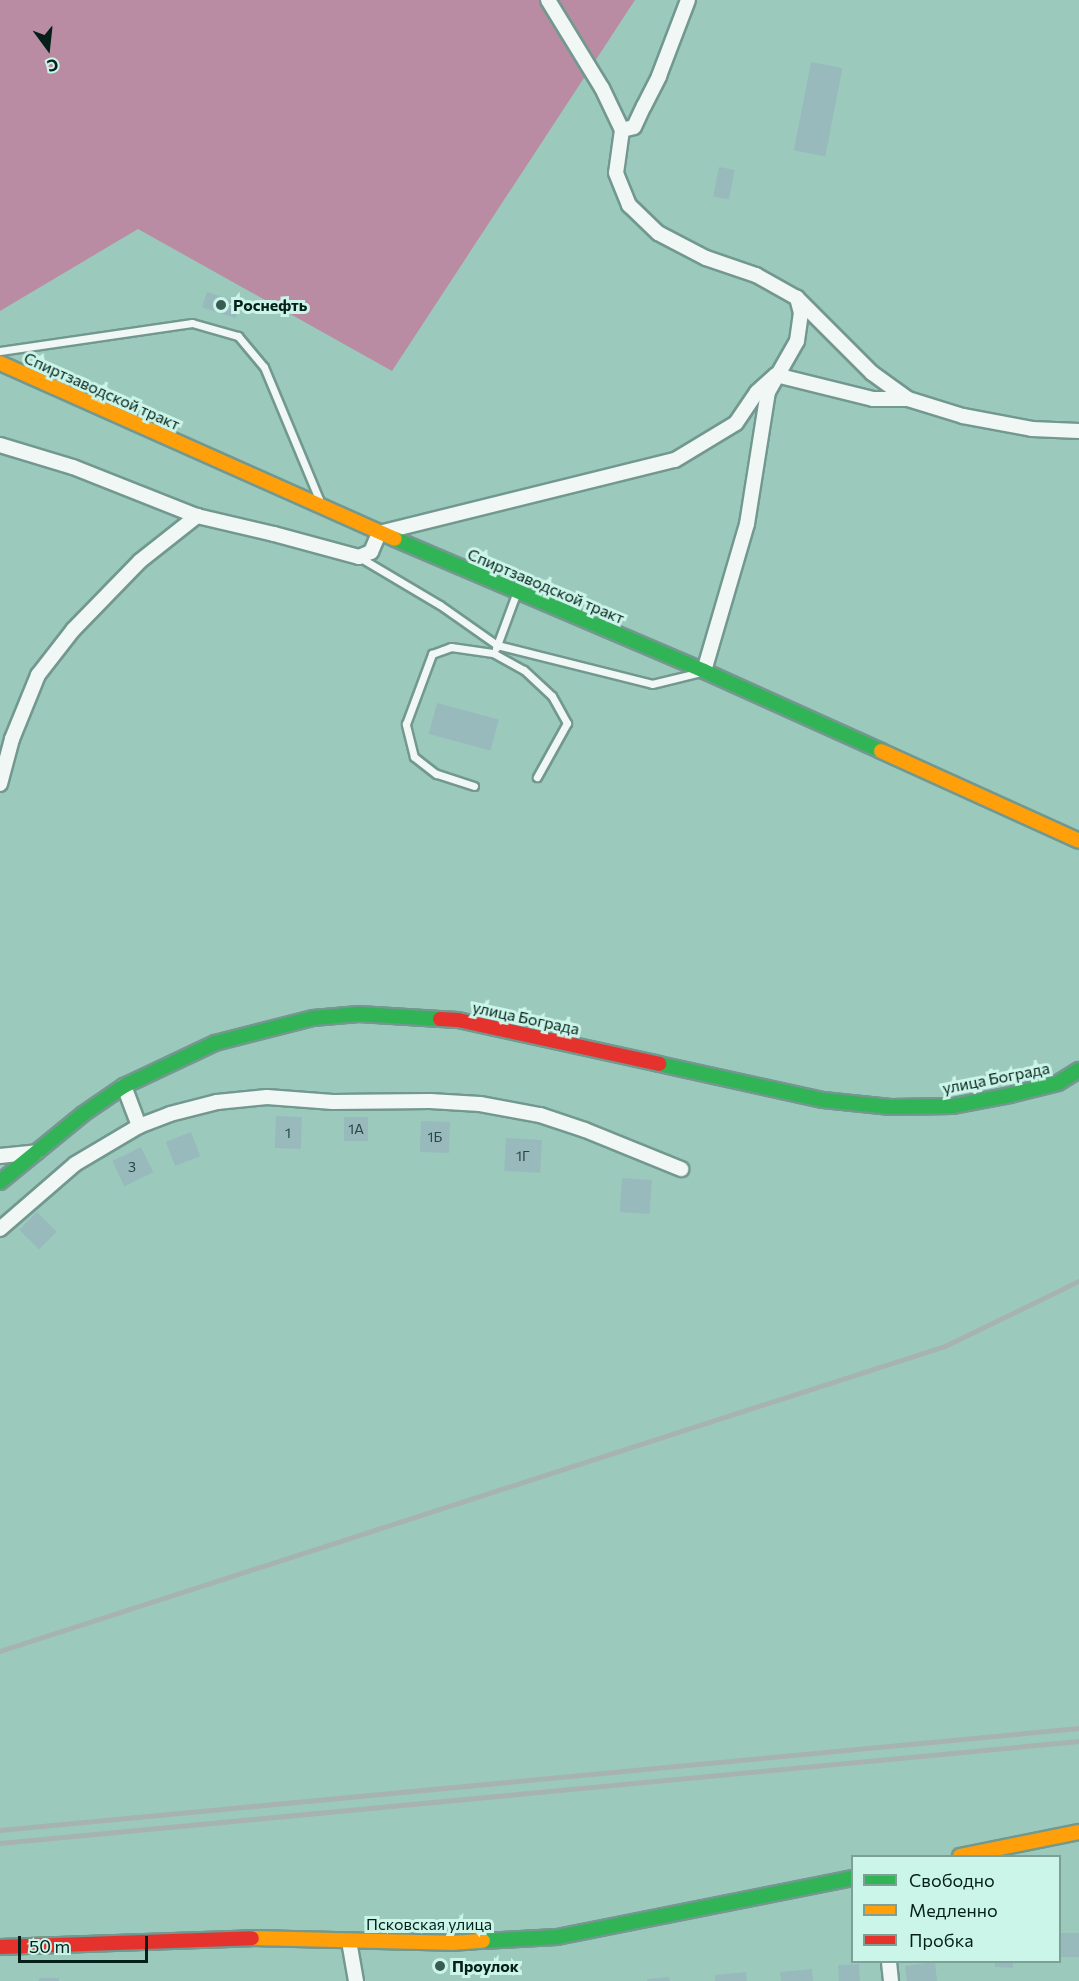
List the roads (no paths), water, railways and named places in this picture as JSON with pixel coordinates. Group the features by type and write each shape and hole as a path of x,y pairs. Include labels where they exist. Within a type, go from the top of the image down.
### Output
{"main road":[{"name":"Спиртзаводской тракт","path":"0,363 323,509 704,672 1079,841"},
{"name":"улица Бограда","path":"0,1182 82,1114 124,1086 215,1043 313,1018 359,1014 458,1020 823,1100 891,1107 953,1106 1010,1095 1058,1083 1079,1070"},
{"path":"970,1855 1079,1832"},
{"name":"Псковская улица","path":"0,1947 231,1937 451,1943 557,1937 851,1878"}],"street":[{"path":"548,0 602,88 622,130 616,173 629,205 658,233 706,258 756,276 797,298 872,373 908,399"},
{"path":"622,130 634,127 659,76 688,0"},
{"path":"704,672 747,524 759,457 763,414 776,375 797,341 801,313 797,298"},
{"path":"776,375 873,399 908,399 986,420 1032,429 1079,431"},
{"path":"0,445 73,467 197,516 359,557 371,552 379,533 675,460 736,423 757,392 776,375"},
{"path":"0,784 12,739 38,675 73,630 140,561 197,516"},
{"path":"124,1086 138,1126"},
{"path":"0,1229 75,1164 138,1126 170,1114 217,1102 267,1097 333,1102 430,1101 480,1104 540,1115 585,1130 681,1169"},
{"path":"0,1156 37,1152"},
{"path":"349,1941 356,1981"},
{"path":"889,1963 891,1981"}],"lane":[{"path":"0,351 192,322 238,336 264,367 323,509"},
{"path":"359,557 440,605 497,645 652,684 704,672"},
{"path":"493,653 517,592"},
{"path":"474,786 436,774 414,757 406,724 432,654 451,648 493,653 524,670 552,696 567,723 537,777"}],"railway":[{"path":"0,1651 945,1346 1079,1281"},
{"path":"0,1830 1079,1728"},
{"path":"0,1843 1079,1741"}],"place":[{"name":"Роснефть","path":"221,305"},
{"name":"Проулок","path":"440,1966"}]}
